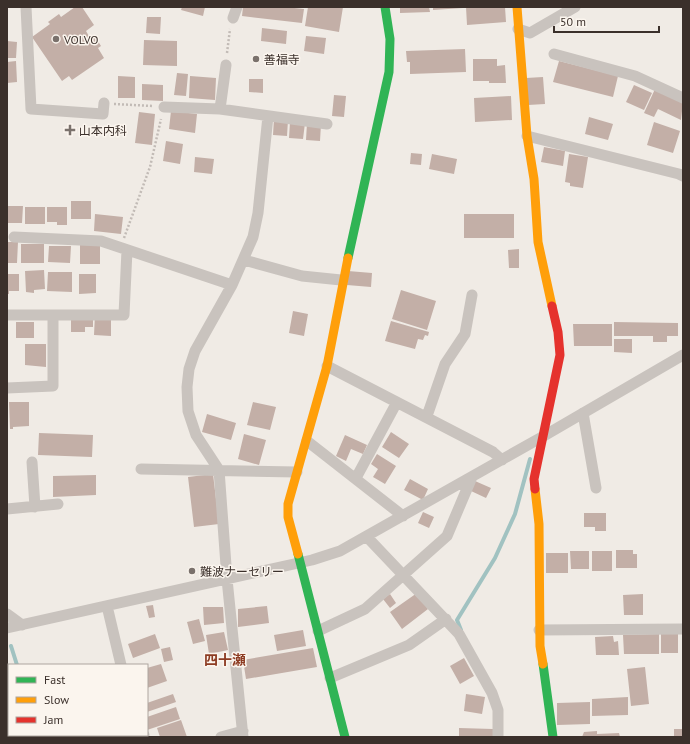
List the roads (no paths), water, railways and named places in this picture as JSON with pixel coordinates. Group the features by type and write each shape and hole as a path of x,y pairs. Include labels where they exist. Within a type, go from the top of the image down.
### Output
{"street":[{"path":"26,7 31,110 103,114 104,103"},
{"path":"233,18 237,7"},
{"path":"345,737 299,562 288,517 288,504 293,472 307,441 327,366 340,280 389,72 390,39 386,7"},
{"path":"517,7 527,136 534,179 540,255 558,332 560,355 534,479 539,524 539,630 553,737"},
{"path":"518,29 530,33 575,7"},
{"path":"554,54 635,76 683,98"},
{"path":"220,110 226,65"},
{"path":"164,107 220,110 327,124"},
{"path":"221,737 243,734 227,579 219,470 196,435 188,411 187,387 189,369 195,351 232,285 253,237 258,213 268,116"},
{"path":"527,136 683,176"},
{"path":"14,237 101,241 232,285"},
{"path":"7,315 124,315 123,249"},
{"path":"244,260 302,276 340,280"},
{"path":"426,416 445,364 465,334 472,295"},
{"path":"7,388 53,386 53,315"},
{"path":"7,628 312,560 340,551 502,460 683,355"},
{"path":"327,366 426,416 493,452 502,460"},
{"path":"356,478 397,402"},
{"path":"584,413 596,488"},
{"path":"307,441 403,516"},
{"path":"32,462 35,507"},
{"path":"140,469 293,472"},
{"path":"318,631 365,609 405,575 447,536 472,477"},
{"path":"7,509 58,504"},
{"path":"367,537 405,575 459,634 492,693 498,710 498,737"},
{"path":"107,606 121,664"},
{"path":"7,614 22,625"},
{"path":"330,678 409,645 446,619"},
{"path":"539,630 683,629"}],"waterway":[{"path":"461,630 457,620 495,558 515,514 530,459"},
{"path":"11,646 17,664"},
{"path":"7,674 8,680"}],"place":[{"name":"VOLVO","path":"56,39"},
{"name":"善福寺","path":"256,59"},
{"name":"山本内科","path":"70,130"},
{"name":"難波ナーセリー","path":"192,571"}],"district":[{"name":"四十瀬","path":"225,660"}]}
